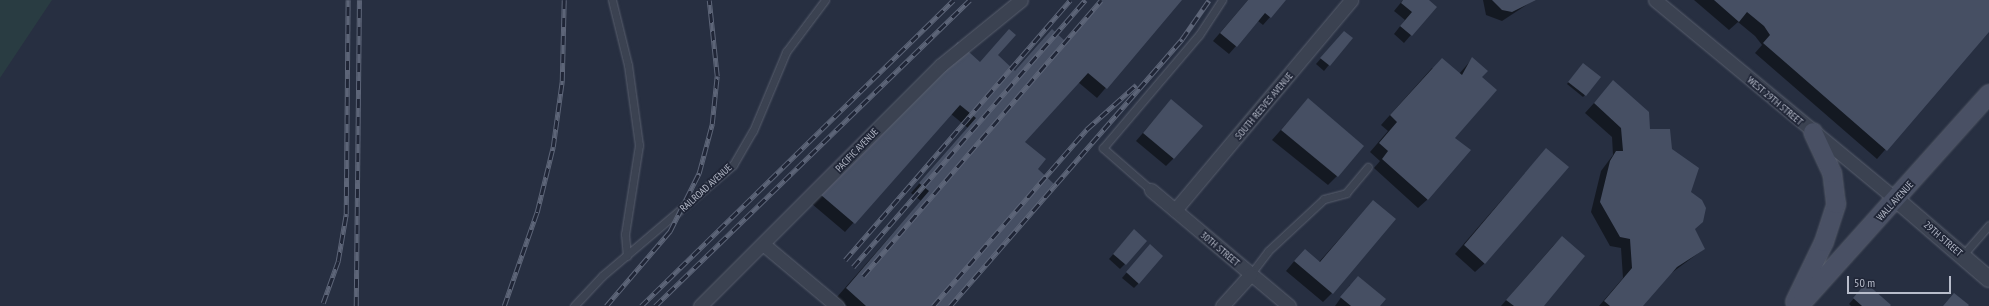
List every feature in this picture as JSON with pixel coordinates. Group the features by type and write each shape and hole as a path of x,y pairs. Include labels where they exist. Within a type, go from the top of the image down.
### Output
{"main road":[{"name":"WALL AVENUE","path":"1799,306 1897,200 1989,94"},
{"path":"1793,306 1824,242 1836,204 1832,173 1813,132"}],"street":[{"name":"PACIFIC AVENUE","path":"700,306 940,65 1021,0"},
{"name":"SOUTH REEVES AVENUE","path":"1175,210 1351,0"},
{"name":"WEST 29TH STREET","path":"1655,0 1897,200"},
{"name":"30TH STREET","path":"1151,190 1250,275 1289,306"},
{"name":"29TH STREET","path":"1897,200 1989,279"},
{"path":"763,244 837,306"},
{"path":"1222,306 1250,275"}],"lane":[{"path":"612,0 628,65 639,145 624,234 627,256"},
{"name":"RAILROAD AVENUE","path":"574,306 627,256 733,165 753,131 786,52 825,0"},
{"path":"1151,190 1103,148 1199,34 1222,0"},
{"path":"1250,275 1268,251 1324,200 1346,193 1368,167"},
{"path":"1962,256 1989,225"}],"shaded area":[{"path":"0,0 52,0 0,78"}],"building":[{"path":"1102,0 1182,0 1107,89 1088,73 1025,142 1046,159 1038,169 1054,184 949,306 866,306 846,288 929,191 919,183 976,118 960,105 855,224 821,195 958,42 980,62 1009,29 1016,35 998,55 1015,71 1052,29 1065,41"},
{"path":"1248,0 1286,0 1271,18 1265,13 1237,47 1220,33"},
{"path":"1403,0 1429,0 1437,7 1412,36 1400,26 1412,12 1401,3"},
{"path":"1492,0 1536,0 1512,12 1502,10"},
{"path":"1714,0 1989,0 1989,32 1887,151 1763,43 1770,35 1764,26 1747,12 1739,22"},
{"path":"1344,31 1353,38 1330,66 1320,58"},
{"path":"1472,57 1488,71 1482,77 1497,90 1455,138 1471,150 1428,200 1382,159 1388,151 1379,143 1397,122 1390,115 1442,58 1462,75"},
{"path":"1583,63 1601,77 1586,96 1568,82"},
{"path":"1613,80 1649,112 1650,129 1670,129 1672,149 1699,168 1691,192 1702,200 1706,208 1703,222 1695,229 1705,249 1677,267 1643,306 1610,306 1604,301 1632,268 1630,239 1620,237 1600,202 1610,161 1616,151 1623,151 1621,128 1594,103"},
{"path":"1308,98 1364,146 1338,177 1281,130"},
{"path":"1171,99 1203,126 1174,159 1143,133"},
{"path":"1546,148 1569,167 1485,264 1464,245"},
{"path":"1373,200 1396,219 1333,294 1294,261 1305,249 1320,262"},
{"path":"1134,229 1147,241 1126,265 1113,254"},
{"path":"1562,236 1585,256 1544,306 1514,306 1506,300"},
{"path":"1150,244 1163,256 1139,284 1126,272"},
{"path":"1358,276 1386,299 1380,306 1351,306 1340,297"},
{"path":"1866,283 1891,305 1862,306 1853,298"},
{"path":"1954,293 1969,305 1943,306"}],"railway":[{"path":"323,303 338,261 346,214 348,0"},
{"path":"356,306 359,0"},
{"path":"504,306 537,212 553,147 562,81 564,0"},
{"path":"606,306 670,231 699,173 712,124 717,76 709,0"},
{"path":"641,306 953,0"},
{"path":"655,306 970,0"},
{"path":"845,260 1070,0"},
{"path":"853,267 1085,0"},
{"path":"863,276 1101,0"},
{"path":"950,306 1182,39 1209,0"},
{"path":"933,306 1087,129 1136,85"}]}
